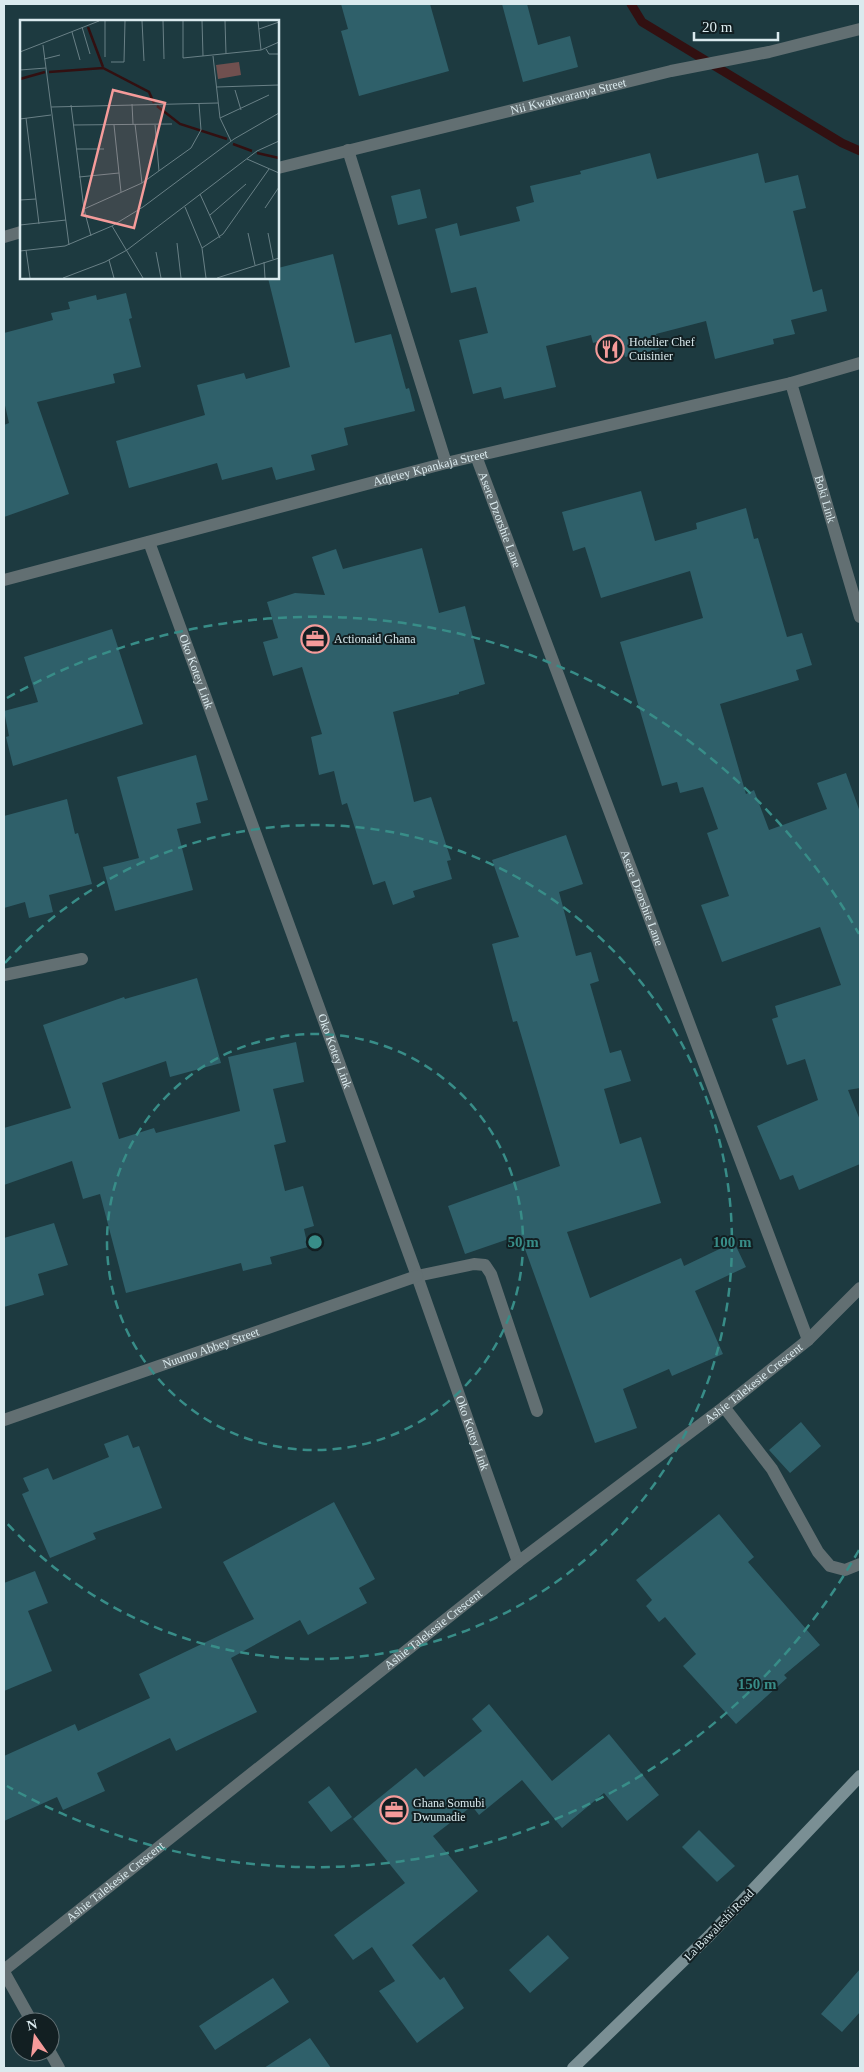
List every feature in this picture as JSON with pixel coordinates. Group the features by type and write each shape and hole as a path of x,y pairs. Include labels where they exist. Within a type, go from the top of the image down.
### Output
{"main road":[{"name":"La Bawaleshi Road","path":"573,2068 710,1936 860,1776"}],"street":[{"name":"Nii Kwakwaranya Street","path":"279,168 671,71 769,52 860,29"},
{"path":"348,150 446,463"},
{"path":"4,237 20,232"},
{"name":"Adjetey Kpankaja Street","path":"4,580 446,463 791,383 860,364"},
{"name":"Boki Link","path":"791,383 860,617"},
{"name":"Asere Dzorshie Lane","path":"476,456 808,1340"},
{"name":"Oko Kotey Link","path":"149,542 417,1276 518,1562"},
{"path":"4,975 82,958"},
{"name":"Nuumo Abbey Street","path":"4,1420 417,1276 474,1264 485,1265 491,1274 537,1411"},
{"name":"Ashie Talekesie Crescent","path":"4,1971 518,1562 724,1407 808,1340 860,1288"},
{"path":"724,1407 772,1469 818,1552 830,1566 845,1570 860,1564"},
{"path":"4,1971 27,2012"}],"building":[{"path":"341,4 430,4 449,71 359,96 341,31 348,29"},
{"path":"502,4 527,4 538,45 570,36 578,67 523,82"},
{"path":"650,153 657,179 758,153 765,183 798,175 806,208 793,211 813,292 822,289 827,311 791,320 795,334 773,339 774,344 715,359 706,321 656,334 659,349 625,357 620,336 593,343 591,335 546,346 556,387 504,399 501,387 473,394 459,340 488,333 476,287 451,293 435,229 457,223 460,236 520,221 516,207 534,202 530,186 581,174 580,171"},
{"path":"420,189 427,218 398,225 391,196"},
{"path":"333,254 355,343 391,334 406,389 409,388 415,411 344,428 348,445 311,455 315,470 276,480 272,467 222,480 217,463 129,488 116,441 205,415 197,385 244,373 246,379 290,367 268,279 279,279 279,268"},
{"path":"126,293 132,318 129,319 141,367 113,374 115,383 37,402 69,494 4,517 4,425 9,423 4,401 4,333 53,320 51,313 70,309 68,302 96,295 97,300"},
{"path":"641,491 655,541 697,529 696,523 746,508 754,539 758,538 787,637 802,633 812,665 796,670 799,680 720,704 746,794 754,790 769,830 827,809 817,783 846,773 860,812 860,1088 848,1090 860,1120 860,1164 799,1190 793,1175 780,1180 757,1126 818,1100 805,1059 787,1065 772,1019 778,1017 775,1006 841,985 820,927 722,962 701,905 729,896 707,833 718,829 703,787 680,793 677,782 662,786 620,642 703,618 690,571 601,598 585,547 573,551 562,512"},
{"path":"422,548 439,613 465,606 485,684 459,692 459,694 393,712 414,802 431,797 451,860 447,861 452,879 413,891 415,897 393,905 385,881 373,885 347,803 342,805 334,771 319,775 311,737 322,734 302,667 273,676 263,642 278,638 267,602 295,593 325,595 312,557 336,549 343,569"},
{"path":"112,629 143,724 13,766 6,737 9,736 4,711 38,702 24,657"},
{"path":"196,755 208,800 196,803 201,823 177,829 193,890 115,911 103,867 139,858 117,777"},
{"path":"67,799 75,834 78,833 92,884 49,895 53,912 29,918 25,902 4,908 4,816"},
{"path":"566,835 583,884 559,892 576,956 591,952 599,981 590,984 610,1053 621,1050 631,1081 604,1089 620,1144 641,1137 661,1203 567,1232 590,1298 681,1258 684,1266 734,1242 746,1267 695,1291 723,1354 672,1376 669,1369 623,1389 637,1428 595,1443 520,1235 465,1254 448,1206 560,1166 517,1021 513,1022 492,944 519,937 492,860"},
{"path":"197,978 221,1063 170,1077 166,1061 102,1083 119,1139 154,1128 156,1133 240,1111 228,1057 296,1042 304,1082 273,1089 286,1142 274,1145 285,1191 303,1186 314,1226 304,1229 308,1247 270,1257 272,1264 243,1271 241,1263 126,1293 100,1194 83,1199 72,1161 4,1185 4,1128 71,1108 43,1025 124,997 125,999"},
{"path":"54,1223 68,1265 38,1274 44,1295 4,1307 4,1238"},
{"path":"801,1422 821,1446 790,1473 769,1450"},
{"path":"128,1435 133,1448 139,1446 162,1508 93,1533 96,1539 50,1558 22,1494 29,1491 23,1478 48,1468 53,1480 109,1457 104,1444"},
{"path":"334,1502 375,1579 359,1588 367,1603 308,1635 300,1620 231,1658 257,1712 176,1751 170,1738 97,1773 105,1791 63,1810 57,1797 4,1821 4,1756 75,1724 78,1731 150,1698 139,1674 254,1619 223,1562"},
{"path":"719,1514 754,1557 748,1562 820,1645 784,1675 787,1678 736,1724 683,1666 696,1654 665,1617 659,1622 646,1606 652,1600 636,1580"},
{"path":"35,1571 48,1603 28,1611 52,1671 4,1691 4,1583"},
{"path":"489,1704 552,1781 609,1734 659,1795 627,1821 604,1793 562,1828 522,1780 479,1815 472,1806 433,1836 478,1891 412,1945 440,1980 444,1977 464,2008 417,2043 379,1991 395,1981 372,1947 353,1960 334,1935 405,1883 353,1819 416,1768 424,1777 482,1731 472,1719"},
{"path":"329,1786 352,1817 331,1832 308,1802"},
{"path":"699,1830 735,1866 717,1882 682,1847"},
{"path":"548,1935 569,1958 530,1993 509,1970"},
{"path":"860,1969 860,2012 842,2032 821,2014"},
{"path":"273,1978 289,2002 215,2050 199,2026"},
{"path":"310,2038 331,2068 264,2068"}],"waterway":[{"path":"631,4 642,22 842,143 860,151"}],"place":[{"name":"Hotelier Chef Cuisinier","path":"610,349"},
{"name":"Actionaid Ghana","path":"315,639"},
{"name":"Ghana Somubi Dwumadie","path":"394,1810"}]}
